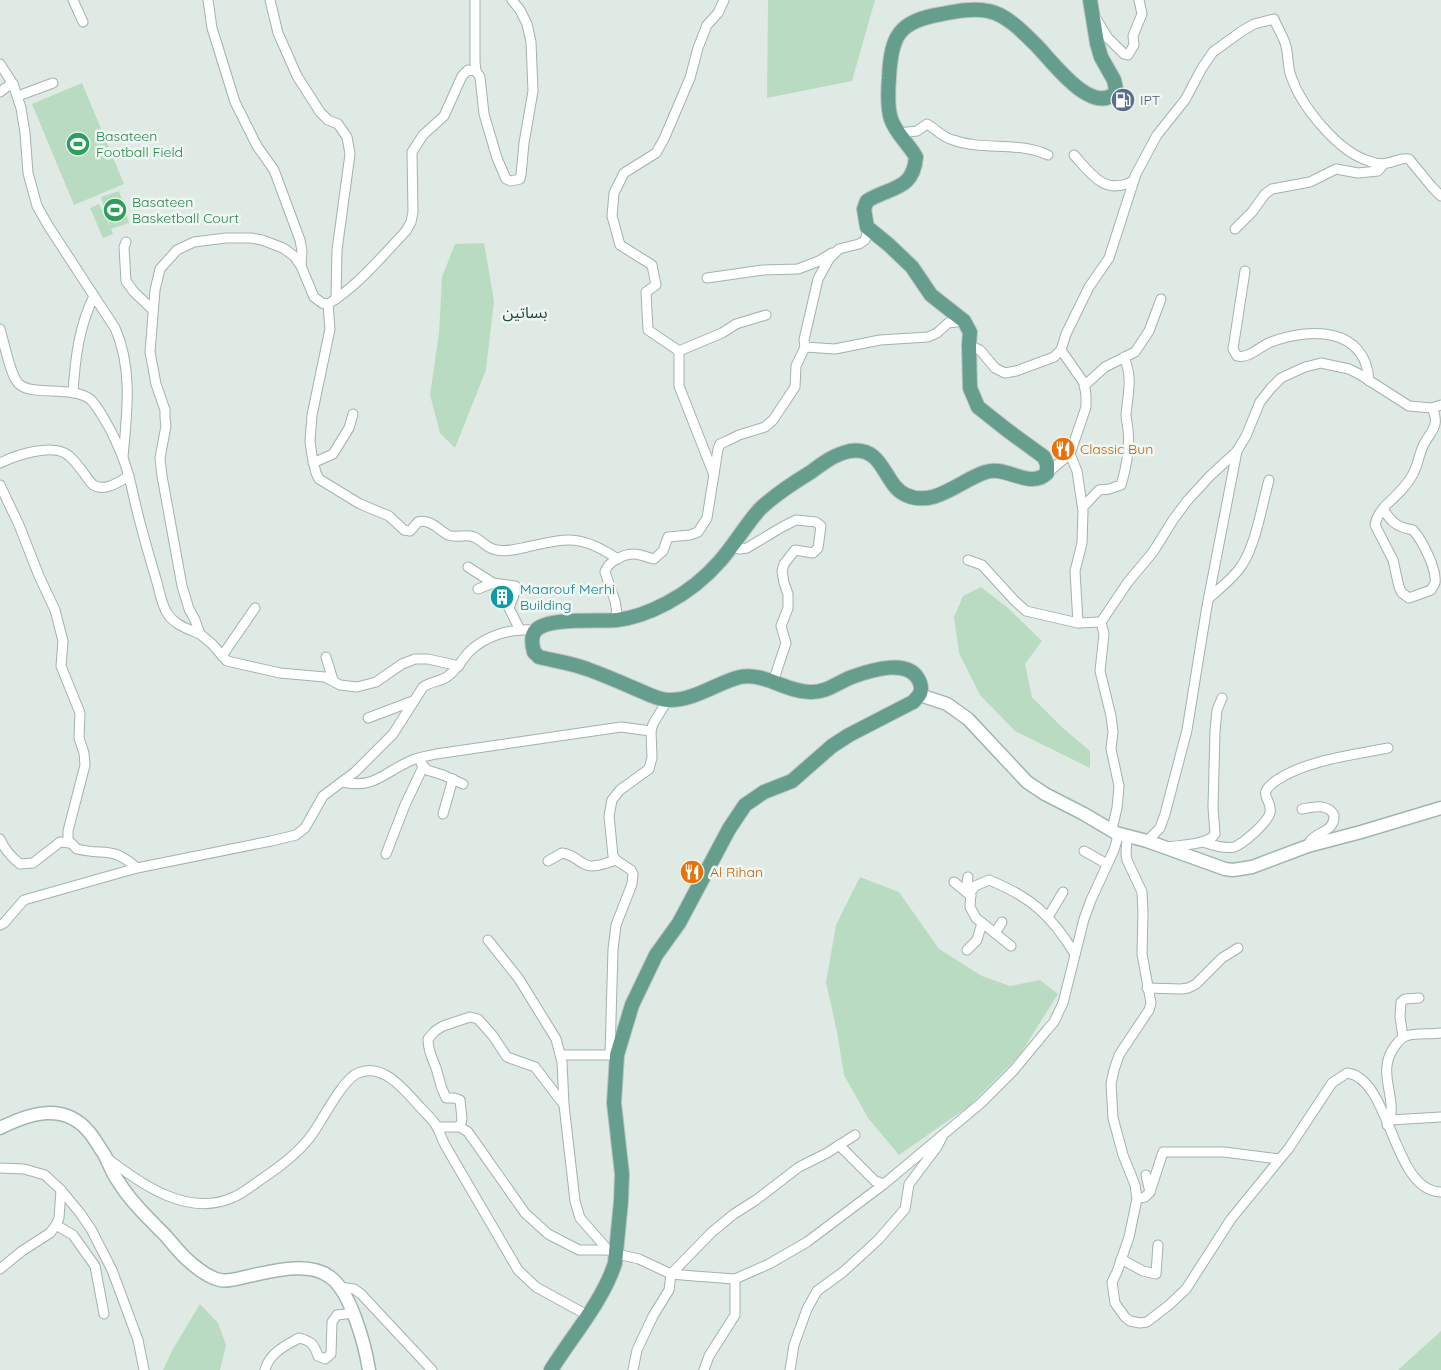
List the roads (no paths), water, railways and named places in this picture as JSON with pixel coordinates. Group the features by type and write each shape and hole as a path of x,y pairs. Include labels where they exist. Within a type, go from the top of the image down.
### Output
{"main road":[{"path":"552,1370 595,1305 612,1272 612,1252 621,1201 622,1174 614,1103 614,1055 640,985 656,955 678,923 729,829 745,805 764,792 792,781 832,746 849,735 898,710 920,695 922,688 920,681 911,671 896,668 866,672 822,691 796,690 750,676 739,678 693,696 667,700 585,668 539,657 534,652 532,637 536,630 546,624 618,620 668,603 711,570 754,516 772,499 829,459 850,451 858,450 873,456 902,493 924,499 941,495 986,472 996,470 1034,480 1042,478 1047,473 1047,464 1044,457 978,407 970,388 970,332 964,321 931,295 912,267 867,227 864,209 867,201 904,184 913,173 916,158 898,133 891,119 889,106 890,64 896,39 902,29 908,24 926,17 958,11 990,11 1017,27 1038,46 1064,76 1080,89 1095,96 1108,98 1114,94 1115,83 1099,50 1090,0"}],"street":[{"path":"74,0 83,22"},
{"path":"208,0 212,28 235,102 256,146 274,170 300,240 302,251 301,266"},
{"path":"270,0 278,33 297,76 320,112 328,120 338,124 346,138 350,154 337,250 330,329 310,429 316,472 323,483 360,504 389,516 404,530 410,531 418,522 426,521 452,536 473,536 492,549 504,551 563,539 581,541 605,550 618,559"},
{"path":"476,0 476,71 480,77 484,114 501,169 506,179 516,181 520,179 521,175 524,143 533,91 531,42 528,24 512,0"},
{"path":"679,352 648,330 646,292 656,285 652,265 620,245 612,216 614,192 624,173 656,153 664,139 690,78 698,48 707,25 718,13 724,0"},
{"path":"1093,24 1095,20 1098,20 1108,38 1124,54 1128,55 1134,45 1133,36 1142,14 1142,6 1139,0"},
{"path":"1074,155 1094,177 1106,185 1119,186 1133,181 1157,135 1185,100 1213,52 1242,31 1274,18 1285,42 1290,61 1290,75 1299,92 1334,140 1345,150 1363,160 1384,164 1401,159 1409,159 1428,184 1441,196"},
{"path":"0,64 18,96 25,133 28,173 37,206 45,222 115,328 120,339 126,364 128,386 123,457"},
{"path":"200,634 185,595 160,458 166,426 165,410 156,384 151,359 155,290 160,269 177,250 188,244 226,238 257,239 283,248 294,256 301,266 314,296 322,303 332,302 363,275 406,231 411,222 413,212 412,152 423,135 444,116 462,76 468,70 476,71"},
{"path":"0,92 12,84"},
{"path":"18,96 53,84"},
{"path":"898,133 918,131 927,124 940,135 959,142 1025,148 1048,155"},
{"path":"1235,229 1252,212 1265,194 1272,189 1310,182 1336,170 1358,173 1378,171 1384,164"},
{"path":"969,345 980,350 995,368 1004,373 1016,371 1054,357 1061,350 1089,287 1112,251 1114,237 1136,174"},
{"path":"706,278 763,270 798,269 819,261 839,249 859,244 865,240 867,227"},
{"path":"126,242 124,247 126,281 134,292 153,310"},
{"path":"618,620 616,601 605,572 608,566 618,559 635,554 654,559 663,551 668,537 690,535 698,532 707,518 720,444 738,435 765,428 780,412 795,387 796,366 805,347 804,340 818,279 829,259 839,249"},
{"path":"1245,271 1232,349 1237,356 1247,356 1262,346 1282,338 1327,333 1357,348 1369,368 1370,381"},
{"path":"74,393 80,334 83,321 94,296"},
{"path":"1084,386 1105,367 1135,352 1149,331 1161,298"},
{"path":"679,352 722,333 736,324 766,315"},
{"path":"805,347 835,349 880,340 928,337 937,333 948,323 964,321"},
{"path":"0,329 12,373 17,382 22,386 32,389 74,393 91,400 112,434 123,457 166,612 178,624 200,634 227,660 236,664 280,673 318,676 347,686 366,686 383,678 402,664 415,659 428,659 459,666"},
{"path":"1042,478 1070,454 1086,407 1084,383 1061,350"},
{"path":"679,352 679,386 714,476"},
{"path":"1082,507 1099,490 1121,485 1124,475 1127,460 1128,431 1126,416 1131,385 1124,357"},
{"path":"437,1127 460,1127 468,1132 525,1213 543,1230 562,1243 579,1250 612,1252 639,1259 671,1274 735,1279 769,1264 807,1242 884,1184 981,1103 1014,1070 1054,1022 1063,1003 1086,913 1114,850 1118,833 1119,786 1111,749 1111,716 1100,671 1104,634 1101,622 1128,582 1154,552 1187,501 1237,451 1246,436 1260,402 1281,378 1305,367 1321,363 1349,369 1406,404 1436,407 1436,425 1422,448 1414,471 1407,483 1383,509 1375,520 1375,525 1393,560 1402,593 1409,598 1431,590 1435,583 1433,568 1419,537 1413,530 1404,529 1396,525 1383,509"},
{"path":"314,463 333,454 349,428 353,414"},
{"path":"0,463 25,453 54,450 68,455 93,485 98,488 110,486 129,476"},
{"path":"1147,841 1160,828 1187,730 1202,634 1237,451"},
{"path":"1070,454 1077,471 1082,507 1082,542 1075,571 1078,623"},
{"path":"1209,598 1232,576 1246,559 1269,480"},
{"path":"0,485 56,610 62,634 61,666 80,713 79,738 85,765 68,831 70,844"},
{"path":"731,546 739,549 746,548 782,526 796,520 816,522 821,526 818,548 813,553 796,550 784,564 782,577 788,594 788,601 781,626 786,643 773,682"},
{"path":"968,560 982,565 1026,612 1078,623 1101,622"},
{"path":"468,567 494,583 515,586 515,592 509,608 520,630"},
{"path":"478,589 494,583"},
{"path":"222,656 255,608"},
{"path":"0,926 24,900 137,868 296,834 305,828 323,796 369,759 393,734 413,701 428,683 447,677 459,666 469,652 485,640 504,632 536,630"},
{"path":"326,657 333,680"},
{"path":"920,681 968,719 1027,782 1045,794 1118,833 1233,870 1252,867 1308,846 1441,808"},
{"path":"920,695 947,704"},
{"path":"1165,847 1203,842 1214,837 1216,831 1213,807 1215,731 1217,710 1222,698"},
{"path":"561,1055 614,1055 612,965 614,935 633,879 631,870 616,860 611,851 610,808 612,800 620,790 649,769 652,758 651,731 667,700"},
{"path":"368,718 413,701"},
{"path":"386,854 422,763 446,752 612,728 621,727 651,731"},
{"path":"1203,842 1219,846 1235,846 1259,828 1269,814 1265,795 1267,789 1294,771 1327,761 1388,748"},
{"path":"342,782 351,784 370,783 411,760 422,763 427,770 463,784"},
{"path":"443,814 453,779"},
{"path":"1302,809 1328,808 1334,815 1332,825 1313,838 1308,846"},
{"path":"1118,833 1127,860 1140,884 1143,898 1142,954 1151,1003 1149,1010 1119,1055 1111,1084 1113,1118 1123,1155 1135,1185 1137,1199 1128,1237 1112,1282 1115,1304 1125,1317 1130,1321 1147,1322 1186,1289 1231,1219 1290,1148 1332,1083 1347,1073 1361,1078 1370,1088 1388,1122 1401,1154 1419,1182 1432,1191 1441,1192"},
{"path":"0,839 8,853 20,864 33,863 60,842 70,844 81,850 115,853 124,857 137,868"},
{"path":"1084,851 1107,864"},
{"path":"548,862 562,853 572,855 586,865 595,866 616,860"},
{"path":"968,877 967,884 972,892"},
{"path":"1011,946 976,918 970,906 975,886 989,880 1024,896 1048,916 1061,931 1075,954"},
{"path":"954,882 972,892"},
{"path":"1048,916 1063,892"},
{"path":"995,933 1002,922"},
{"path":"967,950 977,940 982,923"},
{"path":"488,940 510,966 556,1040 561,1055 564,1105 580,1218 612,1252"},
{"path":"1147,988 1188,988 1196,984 1222,958 1238,948"},
{"path":"1403,1037 1400,1017 1401,1002 1405,999 1419,998"},
{"path":"460,1127 462,1119 460,1100 446,1098 428,1050 428,1039 443,1026 470,1017 478,1019 493,1036 507,1058 535,1068 564,1105"},
{"path":"1388,1122 1390,1103 1386,1064 1390,1053 1403,1037 1411,1034 1441,1033"},
{"path":"105,1156 133,1178 151,1189 171,1197 206,1204 221,1202 235,1197 295,1154 312,1134 349,1080 358,1073 377,1071 393,1079 430,1117 518,1270 536,1287 587,1315"},
{"path":"0,1128 41,1114 53,1113 75,1119 89,1132 105,1156 117,1180 138,1208 190,1263 219,1280 234,1280 276,1271 305,1269 330,1277 339,1287 353,1313 369,1370"},
{"path":"1388,1122 1441,1117"},
{"path":"790,1370 794,1345 807,1309 817,1291 843,1272 872,1246 905,1209 909,1184 937,1146 944,1132"},
{"path":"633,1370 637,1350 653,1316 669,1290 671,1274 712,1232 734,1214 756,1200 799,1167 855,1134"},
{"path":"839,1145 875,1181 884,1184"},
{"path":"1137,1199 1145,1197 1150,1192 1163,1152 1224,1152 1279,1159"},
{"path":"0,1168 35,1171 53,1180 91,1229 112,1270 138,1340 144,1370"},
{"path":"1146,1175 1150,1192"},
{"path":"0,1270 22,1251 50,1233 59,1218 61,1190"},
{"path":"56,1225 74,1235 95,1266 104,1314"},
{"path":"1121,1259 1143,1271 1156,1274 1158,1245"},
{"path":"704,1370 709,1356 735,1315 735,1279"},
{"path":"339,1287 354,1289 361,1294 432,1370"},
{"path":"265,1370 273,1354 299,1338 310,1341 318,1356 325,1359 331,1354 332,1322 337,1315 353,1313"}],"place":[{"name":"IPT","path":"1123,100"},
{"name":"Basateen Football Field","path":"78,144"},
{"name":"Basateen Basketball Court","path":"115,210"},
{"name":"Classic Bun","path":"1063,449"},
{"name":"Maarouf Merhi Building","path":"502,597"},
{"name":"Al Rihan","path":"692,872"}],"district":[{"name":"بساتين","path":"525,312"}]}
